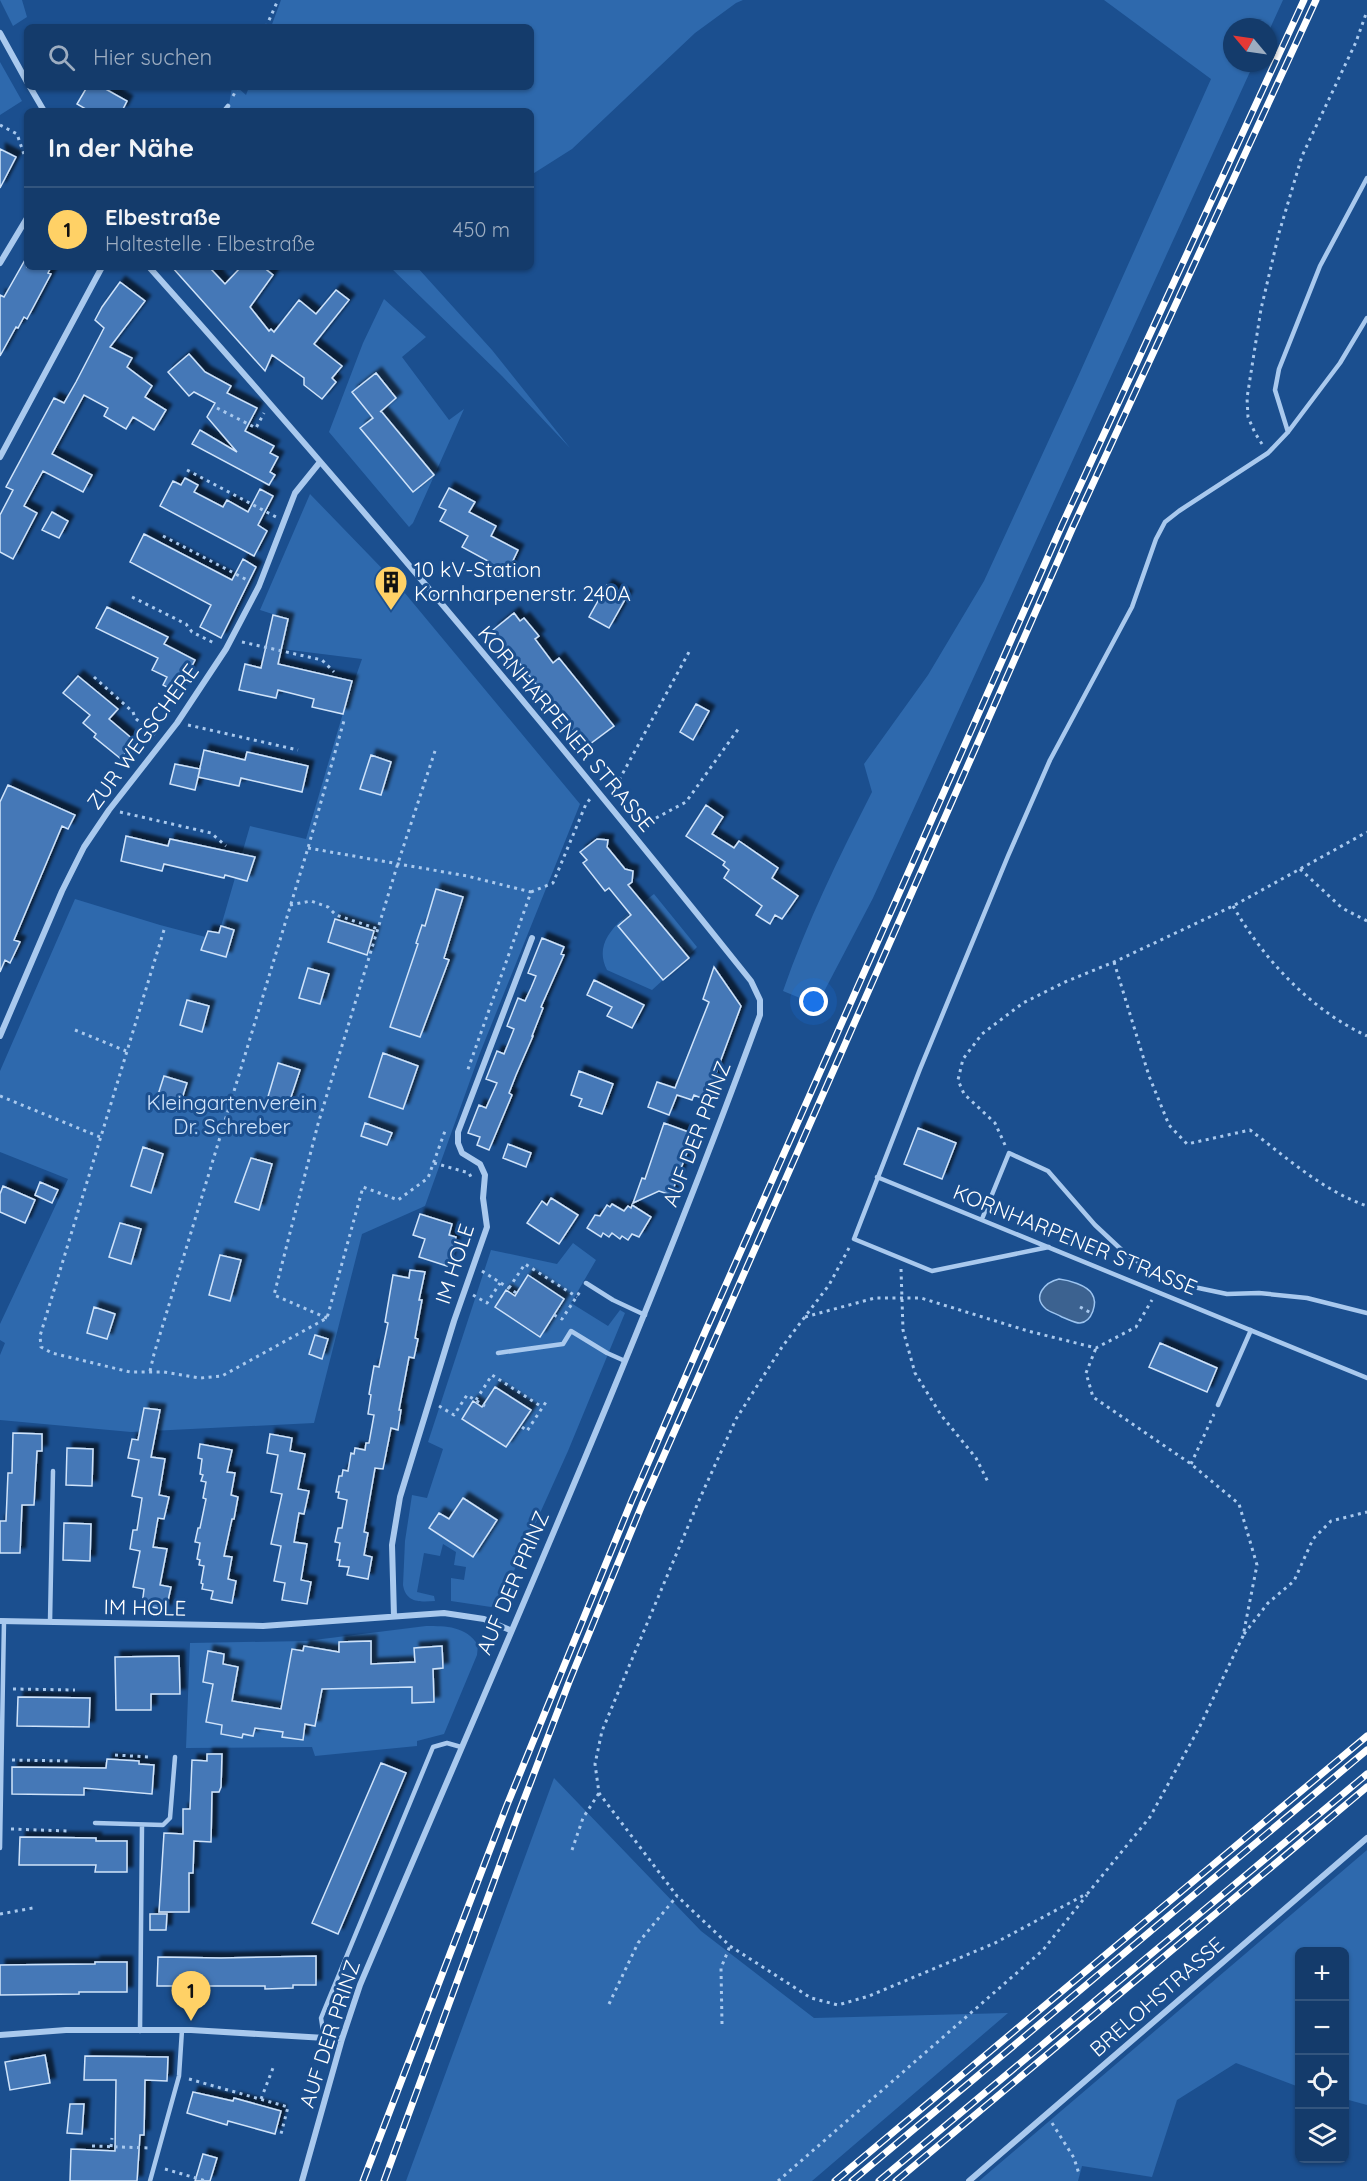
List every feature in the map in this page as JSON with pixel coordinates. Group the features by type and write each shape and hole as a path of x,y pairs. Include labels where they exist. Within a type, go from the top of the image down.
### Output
{"street":[{"path":"0,33 24,77"},
{"path":"32,90 42,108"},
{"path":"0,263 24,223"},
{"path":"0,457 100,270"},
{"name":"KORNHARPENER STRASSE","path":"152,270 320,462 597,791 750,981 760,1000"},
{"name":"ZUR WEGSCHERE","path":"0,1036 62,891 84,847 109,810 177,723 226,649 259,586 296,493 320,462"},
{"name":"IM HOLE","path":"394,1616 392,1545 400,1497 487,1227 483,1197 485,1175 480,1164 462,1153 458,1143 458,1132 532,938"},
{"name":"AUF DER PRINZ","path":"302,2181 342,2039 360,1985 645,1315 760,1015 760,1000"},
{"name":"IM HOLE","path":"2,1621 263,1626 444,1613 484,1619 510,1630"},
{"name":"BRELOHSTRASSE","path":"969,2181 1367,1838"},
{"path":"0,2036 66,2030 182,2030 342,2039"}],"lane":[{"path":"1288,432 1275,390 1279,369 1320,266 1367,178"},
{"path":"1049,1246 932,1271 854,1239 920,1069 1050,760 1132,607 1156,539 1165,522 1268,453 1288,432 1340,363 1367,318"},
{"path":"982,1219 1009,1153 1048,1171 1095,1225 1126,1254 1162,1277 1189,1287 1227,1294 1259,1293 1307,1298 1367,1313"},
{"name":"KORNHARPENER STRASSE","path":"877,1177 1367,1378"},
{"path":"586,1283 613,1300 645,1315"},
{"path":"1218,1405 1251,1330"},
{"path":"498,1353 563,1344 571,1331 625,1361"},
{"path":"50,1623 53,1471"},
{"name":"IM HOLE","path":"0,1848 2,1621"},
{"path":"324,2037 321,2018 434,1746 447,1743 462,1747"},
{"path":"95,1823 163,1825 171,1818 175,1757"},
{"path":"140,2031 142,1825"},
{"path":"150,2181 179,2076 182,2030"}],"path":[{"path":"267,24 278,0"},
{"path":"1268,453 1248,417 1247,398 1261,309 1279,233 1302,156 1356,42 1367,11"},
{"path":"0,125 17,134 24,154"},
{"path":"217,408 228,411 256,428 269,403"},
{"path":"187,470 284,522"},
{"path":"163,536 259,586"},
{"path":"132,597 186,624 192,632 226,649"},
{"path":"231,639 322,660 334,672"},
{"path":"607,804 689,652"},
{"path":"94,677 133,712 135,718 163,741"},
{"path":"150,1371 308,848 345,717"},
{"path":"177,723 298,750"},
{"path":"656,818 686,802 739,728"},
{"path":"327,1318 274,1295 318,1124 435,751"},
{"path":"308,848 467,876 531,892 553,883 586,804 597,791"},
{"path":"109,810 211,833 226,846"},
{"path":"1009,1153 995,1123 964,1094 958,1080 963,1059 982,1034 1023,1003 1065,982 1114,963 1233,906 1367,832"},
{"path":"1300,869 1342,908 1367,921"},
{"path":"465,1075 531,892"},
{"path":"290,905 311,901 328,907 336,915 378,928"},
{"path":"1233,906 1262,950 1292,981 1322,1009 1350,1028 1367,1036"},
{"path":"164,930 40,1336 41,1347 52,1353 130,1372 150,1371 200,1378 222,1376 327,1318 363,1187 398,1200 428,1178 446,1130"},
{"path":"1114,963 1149,1076 1169,1125 1187,1144 1250,1130 1312,1177 1354,1202 1367,1206"},
{"path":"75,1030 126,1052"},
{"path":"0,1096 100,1137"},
{"path":"434,1163 469,1173 483,1197"},
{"path":"854,1239 829,1285 783,1347 736,1419 700,1498 602,1731 595,1764 599,1793 677,1896 730,1947 811,1998 838,2005 869,1996 995,1943 1088,1893"},
{"path":"901,1258 903,1330 915,1373 941,1415 976,1458 988,1482"},
{"path":"509,1288 525,1264 577,1297"},
{"path":"486,1274 518,1294"},
{"path":"465,1290 486,1303 500,1283"},
{"path":"554,1315 562,1319 586,1283"},
{"path":"1156,1291 1136,1327 1096,1348 1086,1373 1093,1397 1191,1464 1239,1504 1257,1565 1243,1636"},
{"path":"805,1317 875,1298 921,1298 1028,1331 1096,1348"},
{"path":"1080,1307 1093,1314"},
{"path":"476,1400 492,1375 542,1407"},
{"path":"430,1400 454,1415 467,1395 485,1406"},
{"path":"522,1427 527,1431 546,1402"},
{"path":"1191,1464 1218,1405"},
{"path":"778,2181 1043,1950 1149,1817 1199,1728 1243,1636 1268,1603 1294,1581 1313,1539 1331,1521 1367,1512"},
{"path":"3,1689 75,1690"},
{"path":"115,1755 149,1757"},
{"path":"1,1759 71,1761"},
{"path":"572,1850 583,1818 599,1793"},
{"path":"0,1829 67,1831"},
{"path":"609,2004 638,1943 677,1896"},
{"path":"0,1914 33,1908"},
{"path":"722,2024 721,1968 730,1947"},
{"path":"261,2099 273,2068"},
{"path":"179,2076 288,2107 281,2134"},
{"path":"1046,2115 1074,2158 1079,2174"},
{"path":"111,2147 112,2138"},
{"path":"92,2146 159,2149"},
{"path":"154,2167 206,2181"}],"green space":[{"path":"0,0 22,0 27,17 13,26"},
{"path":"281,0 743,0 695,33 572,149 534,173 534,108 228,108 232,90 240,90 246,95 248,90 534,90 534,24 272,24"},
{"path":"1104,0 1283,0 1275,18 1223,18 1223,72 1250,72 873,898 817,1005 783,991 813,915 872,792 864,764 928,675 984,581 1211,79"},
{"path":"0,62 22,101 0,115"},
{"path":"393,270 420,270 492,350 570,448 502,376"},
{"path":"384,299 426,337 402,357 449,420 464,409 413,523 409,527 329,432 363,343"},
{"name":"Kleingartenverein Dr. Schreber","path":"310,494 399,586 580,804 480,1053 425,1206 362,1234 314,1423 131,1432 0,1420 0,1355 5,1343 0,1340 0,1324 68,1179 0,1152 0,1071 75,899 217,940 250,826 306,839 343,713 362,659 282,649 288,619 260,610"},
{"path":"654,894 697,947 690,954 684,947 681,949 644,905 618,926 663,980 652,990 607,970 603,958 608,936 625,917"},
{"path":"573,1243 596,1260 571,1303 608,1326 620,1310 625,1313 568,1451 500,1602 491,1607 451,1601 451,1578 464,1580 466,1567 454,1565 456,1552 443,1544 440,1556 424,1553 417,1592 434,1596 435,1601 414,1600 407,1595 403,1585 405,1541 412,1495 427,1498 443,1449 428,1442 491,1250 557,1264"},
{"path":"426,1626 455,1628 468,1634 478,1645 477,1655 444,1734 417,1741 417,1746 315,1756 312,1747 186,1748 190,1643 306,1641"},
{"path":"554,1778 701,1931 814,2018 1008,2013 812,2181 406,2181"},
{"path":"1367,1850 1367,2105 1349,2100 1349,1947 1295,1947 1295,2085 1236,2063 1177,2100 1152,2177 1082,2166 1078,2181 979,2181"}],"shaded area":[{"path":"1059,1279 1082,1286 1092,1294 1093,1312 1084,1322 1080,1323 1062,1317 1042,1304 1040,1295 1042,1290 1049,1283"}],"building":[{"path":"85,90 107,90 127,101 124,108 84,108 77,104"},
{"path":"0,149 16,157 0,188"},
{"path":"24,262 24,270 50,270 48,273 51,274 27,319 24,317 18,328 16,327 0,356 0,295 4,297"},
{"path":"175,270 212,270 225,284 238,270 267,270 273,275 250,307 269,331 271,329 274,332 299,300 316,314 336,290 349,300 314,344 342,366 332,378 336,382 322,399 304,385 304,378 272,355 265,371"},
{"path":"120,282 145,301 110,347 132,358 127,367 152,386 145,397 166,410 154,430 133,417 126,429 104,416 108,408 84,395 52,454 92,475 83,492 43,471 24,506 37,513 13,559 0,552 0,515 13,490 6,487 54,398 64,403 76,382 104,328 95,320"},
{"path":"189,354 205,372 231,386 227,393 257,408 245,431 274,446 270,453 278,457 270,472 275,475 269,485 192,444 200,430 237,452 207,417 215,403 194,392 189,396 168,372"},
{"path":"376,373 396,398 381,411 434,475 413,492 360,428 373,418 352,392"},
{"path":"185,478 198,485 194,492 223,507 227,500 248,512 260,489 273,496 258,525 267,531 254,556 160,506 173,481 181,485"},
{"path":"449,488 475,502 469,512 496,526 491,536 518,550 509,569 502,565 496,577 482,571 488,561 462,547 468,536 440,521 446,510 439,507"},
{"path":"52,512 68,521 59,538 42,530"},
{"path":"144,534 232,580 243,559 256,567 221,638 200,627 211,605 130,562"},
{"path":"607,585 627,596 609,628 589,617"},
{"path":"107,607 168,637 164,644 195,660 178,693 163,685 167,677 152,670 158,658 96,628"},
{"path":"514,613 520,621 524,618 539,636 535,639 553,663 559,658 614,726 586,747 493,630"},
{"path":"273,615 288,619 278,664 352,681 343,714 312,707 314,699 278,690 276,698 239,690 245,664 261,668"},
{"path":"78,676 118,709 109,719 135,741 121,759 94,737 96,734 83,723 90,715 63,693"},
{"path":"696,704 709,711 693,740 680,732"},
{"path":"204,750 245,760 247,752 308,766 302,792 241,778 239,786 198,777"},
{"path":"371,755 391,762 381,795 360,789"},
{"path":"175,764 200,769 195,790 170,784"},
{"path":"8,785 75,815 68,829 62,826 14,940 20,942 10,963 5,960 0,972 0,802"},
{"path":"706,805 723,817 712,834 734,848 739,841 778,868 772,878 798,896 782,919 775,915 770,924 756,915 762,906 724,878 729,870 723,865 725,862 686,836"},
{"path":"126,836 168,846 170,839 255,857 247,881 164,864 162,871 121,861"},
{"path":"597,839 608,840 607,847 625,869 633,871 632,882 628,885 689,958 663,980 618,926 631,915 609,888 605,891 583,863 587,860 580,852"},
{"path":"436,889 463,897 444,958 449,960 420,1037 390,1027 418,944 416,943 422,925 425,926"},
{"path":"335,919 374,931 367,955 328,942"},
{"path":"221,926 234,930 226,957 201,950 208,931 219,933"},
{"path":"542,938 564,947 561,954 564,955 541,1007 543,1008 533,1036 509,1093 512,1095 489,1150 477,1145 480,1137 468,1133 479,1105 486,1108 497,1083 486,1079 497,1051 504,1054 514,1029 507,1026 518,998 525,1001 536,976 528,973"},
{"path":"714,967 741,1006 706,1100 694,1095 692,1100 677,1095 669,1115 648,1107 657,1082 675,1088 709,1002 703,999"},
{"path":"308,968 329,974 320,1004 299,998"},
{"path":"594,980 644,1005 632,1028 607,1016 612,1007 587,995"},
{"path":"187,1000 209,1006 202,1032 180,1025"},
{"path":"383,1053 418,1066 403,1109 369,1097"},
{"path":"278,1063 300,1070 288,1106 267,1100"},
{"path":"579,1071 613,1084 602,1114 579,1106 582,1099 571,1095"},
{"path":"164,1076 187,1083 178,1111 155,1104"},
{"path":"365,1123 392,1133 387,1145 361,1136"},
{"path":"664,1123 694,1134 671,1195 659,1191 633,1203 642,1178 645,1179"},
{"path":"918,1128 956,1143 942,1179 904,1164"},
{"path":"508,1144 531,1153 526,1167 503,1158"},
{"path":"143,1147 163,1154 151,1193 131,1186"},
{"path":"251,1158 272,1164 259,1210 235,1202"},
{"path":"40,1182 58,1190 52,1203 35,1195"},
{"path":"3,1186 35,1200 25,1223 0,1212 0,1194"},
{"path":"551,1198 578,1215 559,1244 527,1223 542,1201 547,1205"},
{"path":"612,1204 624,1211 632,1205 651,1217 639,1237 632,1234 628,1240 622,1236 620,1239 612,1233 609,1237 603,1233 601,1237 587,1228 595,1215 600,1216 607,1205 610,1207"},
{"path":"420,1214 452,1224 449,1235 456,1237 447,1266 419,1257 425,1239 413,1235"},
{"path":"120,1223 141,1229 131,1264 109,1257"},
{"path":"220,1255 241,1260 230,1301 209,1295"},
{"path":"410,1270 425,1272 415,1338 418,1339 414,1358 409,1357 399,1410 401,1410 398,1430 391,1428 383,1469 375,1468 364,1532 368,1533 364,1555 372,1557 368,1579 347,1575 349,1567 339,1566 340,1560 337,1560 340,1543 335,1542 338,1528 342,1528 347,1500 338,1498 339,1492 336,1492 339,1476 342,1476 343,1470 348,1471 351,1453 354,1454 355,1448 365,1450 366,1443 369,1443 374,1415 368,1414 371,1395 369,1394 374,1366 379,1367 388,1323 385,1322 393,1275 409,1278"},
{"path":"528,1275 564,1299 540,1337 495,1307 506,1290 515,1296"},
{"path":"94,1307 115,1314 107,1339 87,1333"},
{"path":"315,1335 328,1339 322,1359 309,1354"},
{"path":"1160,1343 1217,1368 1207,1392 1149,1367"},
{"path":"495,1387 531,1410 506,1447 462,1419 473,1401 482,1407"},
{"path":"144,1408 160,1410 151,1457 165,1459 159,1495 169,1497 164,1519 158,1518 153,1547 167,1549 160,1585 171,1587 166,1610 142,1605 144,1589 133,1587 140,1551 130,1549 133,1530 137,1530 142,1498 132,1496 139,1460 128,1458 132,1439 138,1440"},
{"path":"13,1433 42,1434 42,1451 37,1451 34,1505 22,1505 20,1553 0,1553 0,1521 6,1521 8,1473 12,1473"},
{"path":"270,1434 292,1438 290,1451 305,1454 298,1489 309,1491 304,1514 299,1513 294,1542 307,1544 301,1580 311,1582 307,1604 282,1600 285,1583 274,1581 281,1546 271,1544 282,1494 271,1492 278,1455 267,1453"},
{"path":"200,1444 232,1450 227,1472 235,1473 231,1495 238,1497 224,1556 232,1557 228,1579 236,1581 232,1603 211,1599 213,1591 202,1589 204,1566 199,1565 200,1560 197,1559 200,1543 195,1542 206,1499 203,1498 206,1482 201,1481 203,1475 200,1474 202,1459 198,1458"},
{"path":"67,1448 93,1449 92,1486 66,1485"},
{"path":"463,1498 497,1520 473,1557 429,1528 439,1513 449,1519"},
{"path":"64,1523 91,1524 90,1561 63,1560"},
{"path":"371,1641 371,1664 415,1662 414,1648 442,1646 443,1668 433,1669 434,1702 412,1703 412,1687 322,1689 315,1726 305,1724 303,1740 282,1737 283,1732 255,1728 253,1736 243,1734 242,1738 221,1734 222,1725 206,1722 213,1684 203,1682 208,1651 224,1654 223,1664 238,1667 232,1701 281,1709 292,1649 303,1651 304,1646 339,1652 339,1642"},
{"path":"179,1656 180,1694 151,1694 151,1710 116,1710 115,1657"},
{"path":"18,1697 90,1698 89,1727 17,1726"},
{"path":"207,1754 222,1754 221,1787 219,1792 212,1792 211,1842 194,1841 193,1873 189,1873 189,1912 159,1912 164,1833 183,1834 183,1809 190,1809 192,1760 207,1761"},
{"path":"107,1759 139,1761 139,1764 154,1765 152,1794 84,1788 84,1795 12,1794 12,1767 106,1768"},
{"path":"381,1763 406,1773 338,1934 312,1923"},
{"path":"20,1837 96,1838 96,1841 127,1841 127,1872 95,1872 96,1865 19,1865"},
{"path":"150,1914 167,1914 166,1930 150,1930"},
{"path":"316,1956 316,1985 265,1989 265,1986 157,1986 158,1957"},
{"path":"95,1962 127,1962 127,1992 0,1995 0,1965 95,1964"},
{"path":"45,2055 50,2083 10,2090 5,2062"},
{"path":"85,2056 168,2057 167,2081 145,2080 144,2135 140,2135 137,2181 70,2181 71,2149 115,2151 116,2080 84,2080"},
{"path":"193,2092 233,2101 234,2098 281,2111 275,2134 228,2121 227,2125 187,2113"},
{"path":"70,2104 84,2104 82,2134 67,2133"},
{"path":"203,2154 217,2158 210,2181 195,2181"}],"railway":[{"path":"363,2181 507,1805 632,1500 1062,525 1304,0"},
{"path":"384,2181 520,1810 569,1682 642,1505 1072,529 1316,0"},
{"path":"835,2181 1367,1736"},
{"path":"852,2181 1367,1750"},
{"path":"879,2181 1367,1774"},
{"path":"896,2181 1367,1787"}],"place":[{"name":"10 kV-Station Kornharpenerstr. 240A","path":"391,611"},
{"name":"Elbestraße","path":"191,2021"}]}
